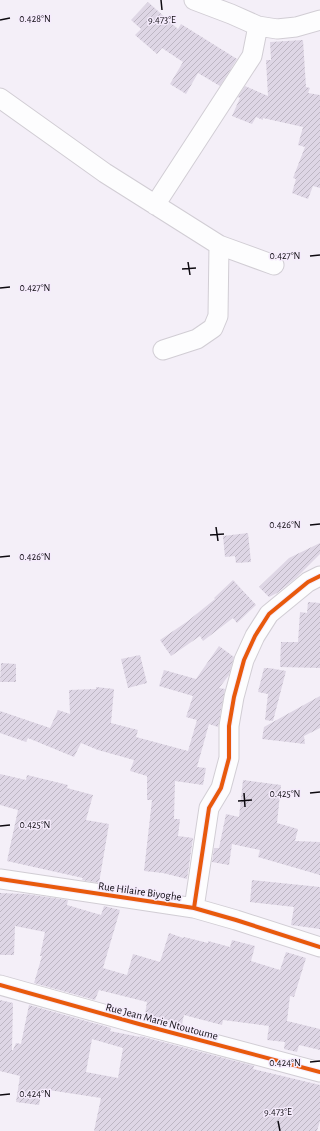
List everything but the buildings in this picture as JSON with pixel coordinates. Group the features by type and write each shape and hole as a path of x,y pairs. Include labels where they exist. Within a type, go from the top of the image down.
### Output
{"street":[{"path":"194,0 258,26 277,29 296,27 320,20"},
{"path":"155,205 252,56 258,26"},
{"path":"0,98 106,173 219,245 274,266"},
{"path":"163,350 197,339 213,328 218,316 219,245"},
{"path":"194,908 209,808 221,788 229,758 229,726 234,696 244,660 255,636 269,614 308,582 320,576"},
{"name":"Rue Hilaire Biyoghe","path":"0,879 194,908 320,947"},
{"name":"Rue Jean Marie Ntoutoume","path":"0,985 320,1072"}],"cycle path":[{"path":"194,908 209,808 221,788 229,758 229,726 234,697 244,660 255,636 269,614 308,582 320,576"},
{"path":"0,879 194,908 320,947"},
{"path":"0,985 320,1072"}]}
